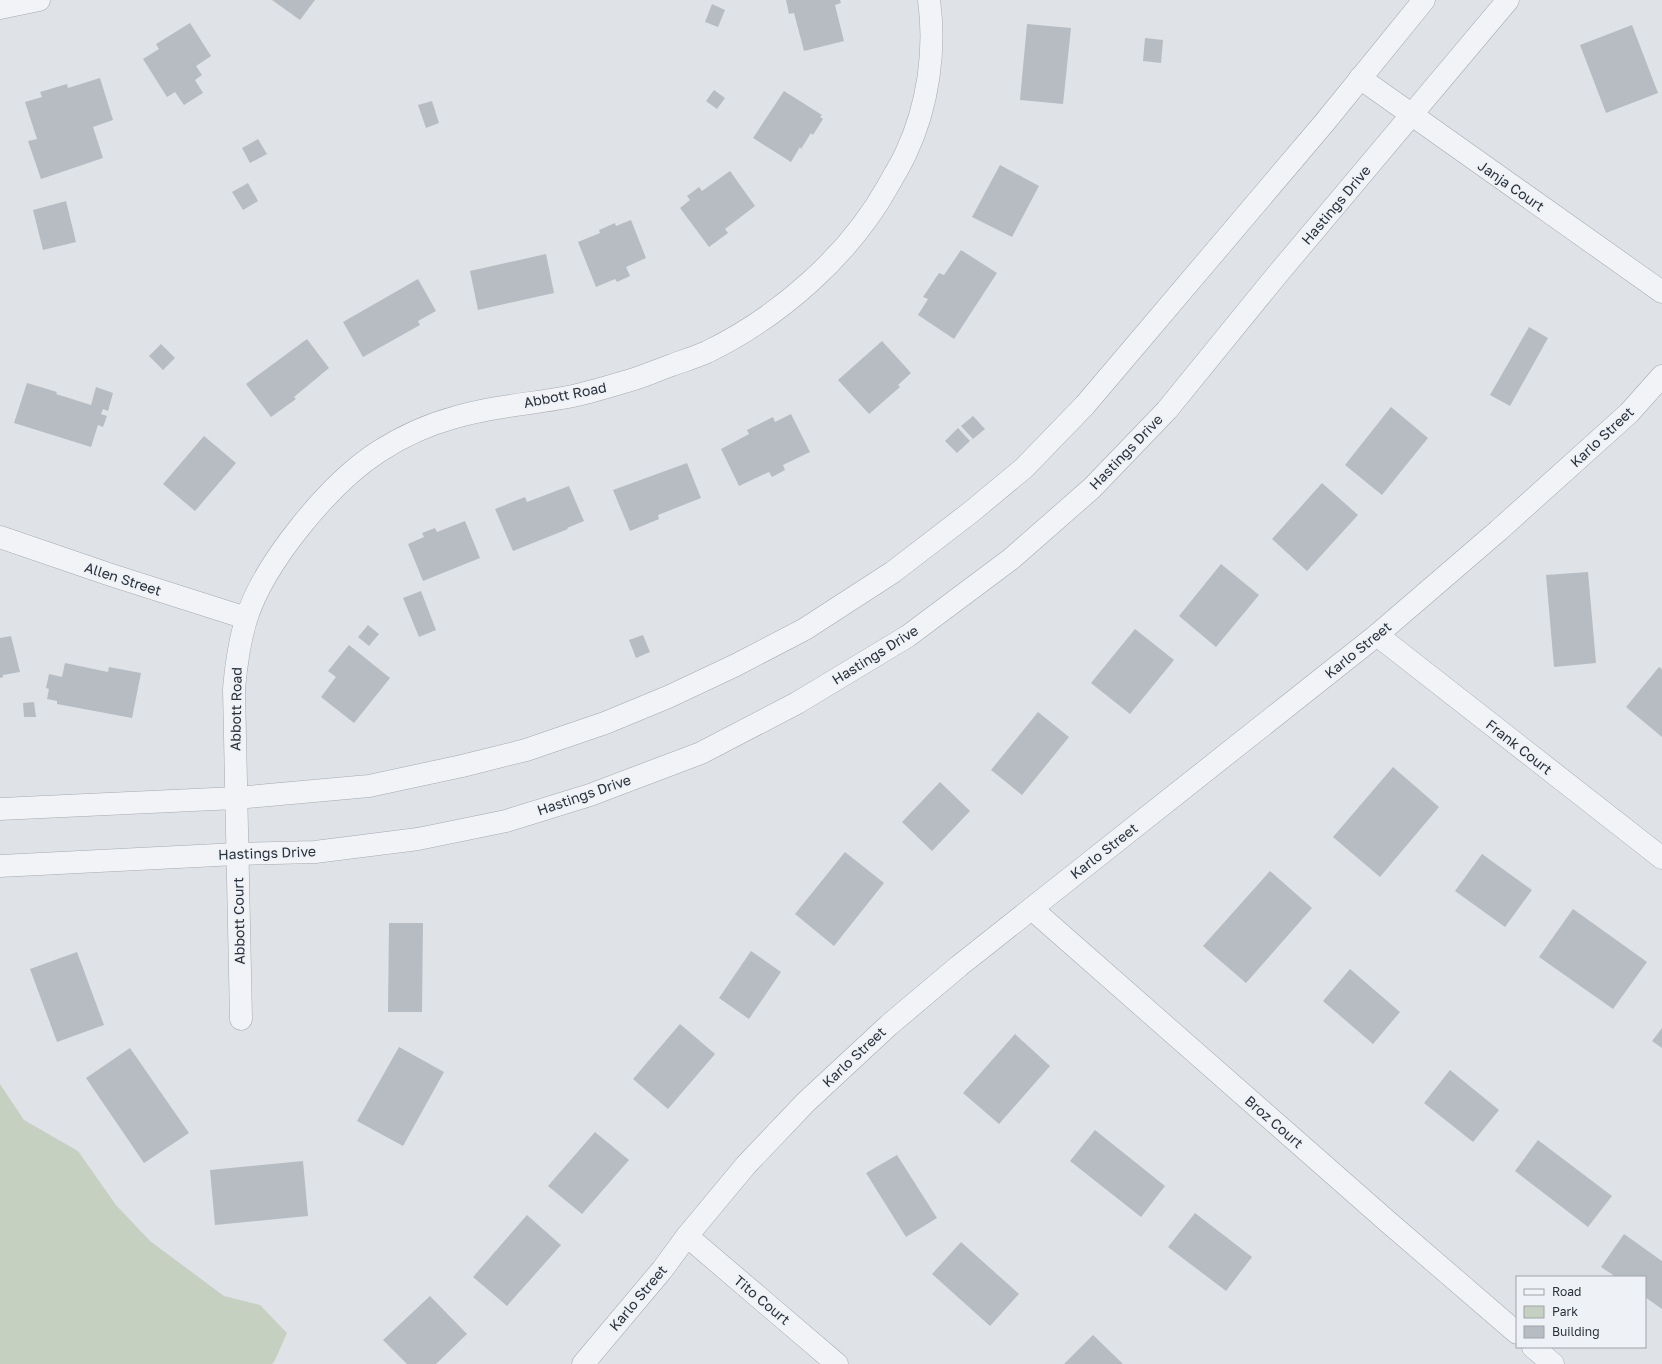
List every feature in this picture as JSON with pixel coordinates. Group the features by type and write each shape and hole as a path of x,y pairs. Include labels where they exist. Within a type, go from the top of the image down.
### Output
{"street":[{"path":"0,8 39,0"},
{"name":"Abbott Road","path":"236,798 234,689 238,655 246,618 262,581 290,540 328,496 348,476 377,453 410,435 455,417 503,406 569,397 633,380 706,352 754,326 805,286 844,248 877,206 907,153 922,108 930,72 932,25 929,0"},
{"path":"0,809 236,798 369,786 462,766 526,750 605,723 668,697 736,665 805,629 893,572 971,512 1024,468 1084,405 1325,122 1424,0"},
{"name":"Hastings Drive","path":"0,866 237,854 315,852 418,839 506,821 590,795 701,753 797,703 908,636 1011,559 1092,488 1167,410 1276,276 1508,0"},
{"name":"Janja Court","path":"1360,78 1662,292"},
{"name":"Karlo Street","path":"583,1364 662,1270 687,1236 746,1165 806,1102 889,1025 959,966 1377,635 1499,530 1623,418 1662,376"},
{"name":"Allen Street","path":"0,537 111,575 246,618"},
{"name":"Frank Court","path":"1377,635 1662,858"},
{"name":"Abbott Court","path":"236,798 241,1019"},
{"name":"Broz Court","path":"1032,909 1386,1221 1516,1332"},
{"name":"Tito Court","path":"687,1236 837,1364"},
{"path":"1534,1348 1553,1364"}],"green space":[{"path":"0,1084 24,1120 78,1151 116,1205 150,1241 224,1296 260,1305 287,1333 272,1364 0,1364"}],"building":[{"path":"272,0 315,0 300,20"},
{"path":"786,0 840,0 841,3 835,5 844,41 804,51 794,13 789,14"},
{"path":"712,4 725,10 718,27 705,22"},
{"path":"190,23 211,56 196,66 202,75 195,80 203,93 184,105 175,92 167,97 143,59 159,49 156,44"},
{"path":"1027,24 1071,28 1063,104 1020,100"},
{"path":"1632,25 1658,93 1606,113 1580,45"},
{"path":"1145,38 1163,40 1161,63 1143,61"},
{"path":"100,78 113,120 93,127 103,158 41,179 28,141 37,139 25,102 42,97 40,92 67,84 68,88"},
{"path":"714,90 725,98 717,109 706,101"},
{"path":"784,91 822,115 820,117 823,119 813,135 811,133 801,149 800,147 791,162 753,138"},
{"path":"432,101 439,123 426,128 418,105"},
{"path":"258,139 267,154 250,163 242,148"},
{"path":"1000,165 1039,186 1012,237 972,217"},
{"path":"730,171 755,206 725,229 728,233 709,247 680,208 690,200 687,196 699,187 702,191"},
{"path":"248,183 258,201 243,210 232,192"},
{"path":"66,201 76,242 43,250 33,210"},
{"path":"631,220 646,258 626,267 630,276 617,282 615,279 596,287 578,242 600,233 599,230 615,223 616,226"},
{"path":"961,250 997,273 954,339 918,315 928,299 923,297 939,273 944,275"},
{"path":"546,254 554,293 478,310 470,271"},
{"path":"418,279 436,311 418,321 420,325 363,357 343,322"},
{"path":"1529,327 1548,338 1510,406 1490,395"},
{"path":"307,339 329,368 294,397 296,399 271,417 246,384"},
{"path":"882,341 911,373 898,385 900,387 869,414 838,380"},
{"path":"161,344 175,358 163,370 149,356"},
{"path":"27,383 57,392 56,394 91,405 96,387 113,393 108,411 103,409 101,414 107,416 103,427 98,425 91,447 14,423"},
{"path":"1391,407 1428,438 1382,495 1345,465"},
{"path":"791,414 810,452 783,465 785,470 772,477 769,472 739,486 721,449 749,434 747,430 773,417 775,422"},
{"path":"973,416 985,429 973,439 961,426"},
{"path":"958,428 970,441 957,453 945,441"},
{"path":"204,436 236,463 195,511 163,484"},
{"path":"687,463 701,498 658,515 659,519 630,531 613,490"},
{"path":"1322,483 1358,515 1307,571 1272,539"},
{"path":"569,486 584,521 513,551 495,509 525,497 527,502"},
{"path":"465,521 480,558 423,581 408,544 424,537 422,533 435,528 437,532"},
{"path":"1221,564 1259,595 1216,647 1179,616"},
{"path":"1588,572 1596,663 1554,667 1546,575"},
{"path":"421,591 436,630 419,637 403,598"},
{"path":"368,625 379,634 369,646 358,637"},
{"path":"1135,629 1174,660 1130,714 1091,683"},
{"path":"643,635 650,652 636,658 629,640"},
{"path":"11,636 20,672 3,675 3,677 0,678 0,638"},
{"path":"349,645 390,678 354,723 321,697 336,677 328,671"},
{"path":"65,663 108,672 109,667 141,673 132,718 57,704 57,701 47,699 49,689 46,688 49,674 62,677"},
{"path":"1659,667 1662,669 1662,737 1626,707"},
{"path":"34,702 36,717 24,717 23,703"},
{"path":"1038,712 1069,737 1022,795 991,770"},
{"path":"1393,767 1439,807 1380,877 1333,837"},
{"path":"940,782 970,811 932,851 902,822"},
{"path":"845,852 884,883 834,946 795,914"},
{"path":"1482,854 1532,890 1505,927 1455,891"},
{"path":"1270,871 1312,908 1246,983 1203,946"},
{"path":"1573,909 1647,962 1613,1009 1539,957"},
{"path":"389,923 423,923 422,1012 388,1012"},
{"path":"751,951 781,972 749,1019 719,998"},
{"path":"77,952 104,1025 57,1042 30,969"},
{"path":"1350,969 1400,1012 1373,1044 1323,1001"},
{"path":"680,1024 715,1054 668,1109 633,1079"},
{"path":"1662,1028 1662,1048 1652,1041"},
{"path":"1015,1034 1050,1066 999,1124 963,1093"},
{"path":"399,1047 444,1072 403,1146 357,1121"},
{"path":"130,1048 189,1133 144,1163 86,1078"},
{"path":"1450,1070 1499,1110 1473,1142 1424,1103"},
{"path":"1095,1130 1165,1186 1141,1217 1070,1161"},
{"path":"595,1132 629,1160 582,1214 548,1186"},
{"path":"1538,1140 1612,1196 1588,1227 1515,1171"},
{"path":"897,1155 937,1218 906,1237 866,1173"},
{"path":"303,1161 308,1216 215,1225 210,1170"},
{"path":"1195,1213 1252,1257 1226,1291 1168,1247"},
{"path":"527,1215 561,1245 507,1306 473,1277"},
{"path":"1624,1234 1662,1261 1662,1309 1646,1298 1646,1276 1614,1276 1601,1267"},
{"path":"961,1242 1019,1294 990,1326 932,1274"},
{"path":"430,1296 467,1334 436,1364 407,1364 383,1340"},
{"path":"1093,1335 1123,1364 1064,1364"}]}
